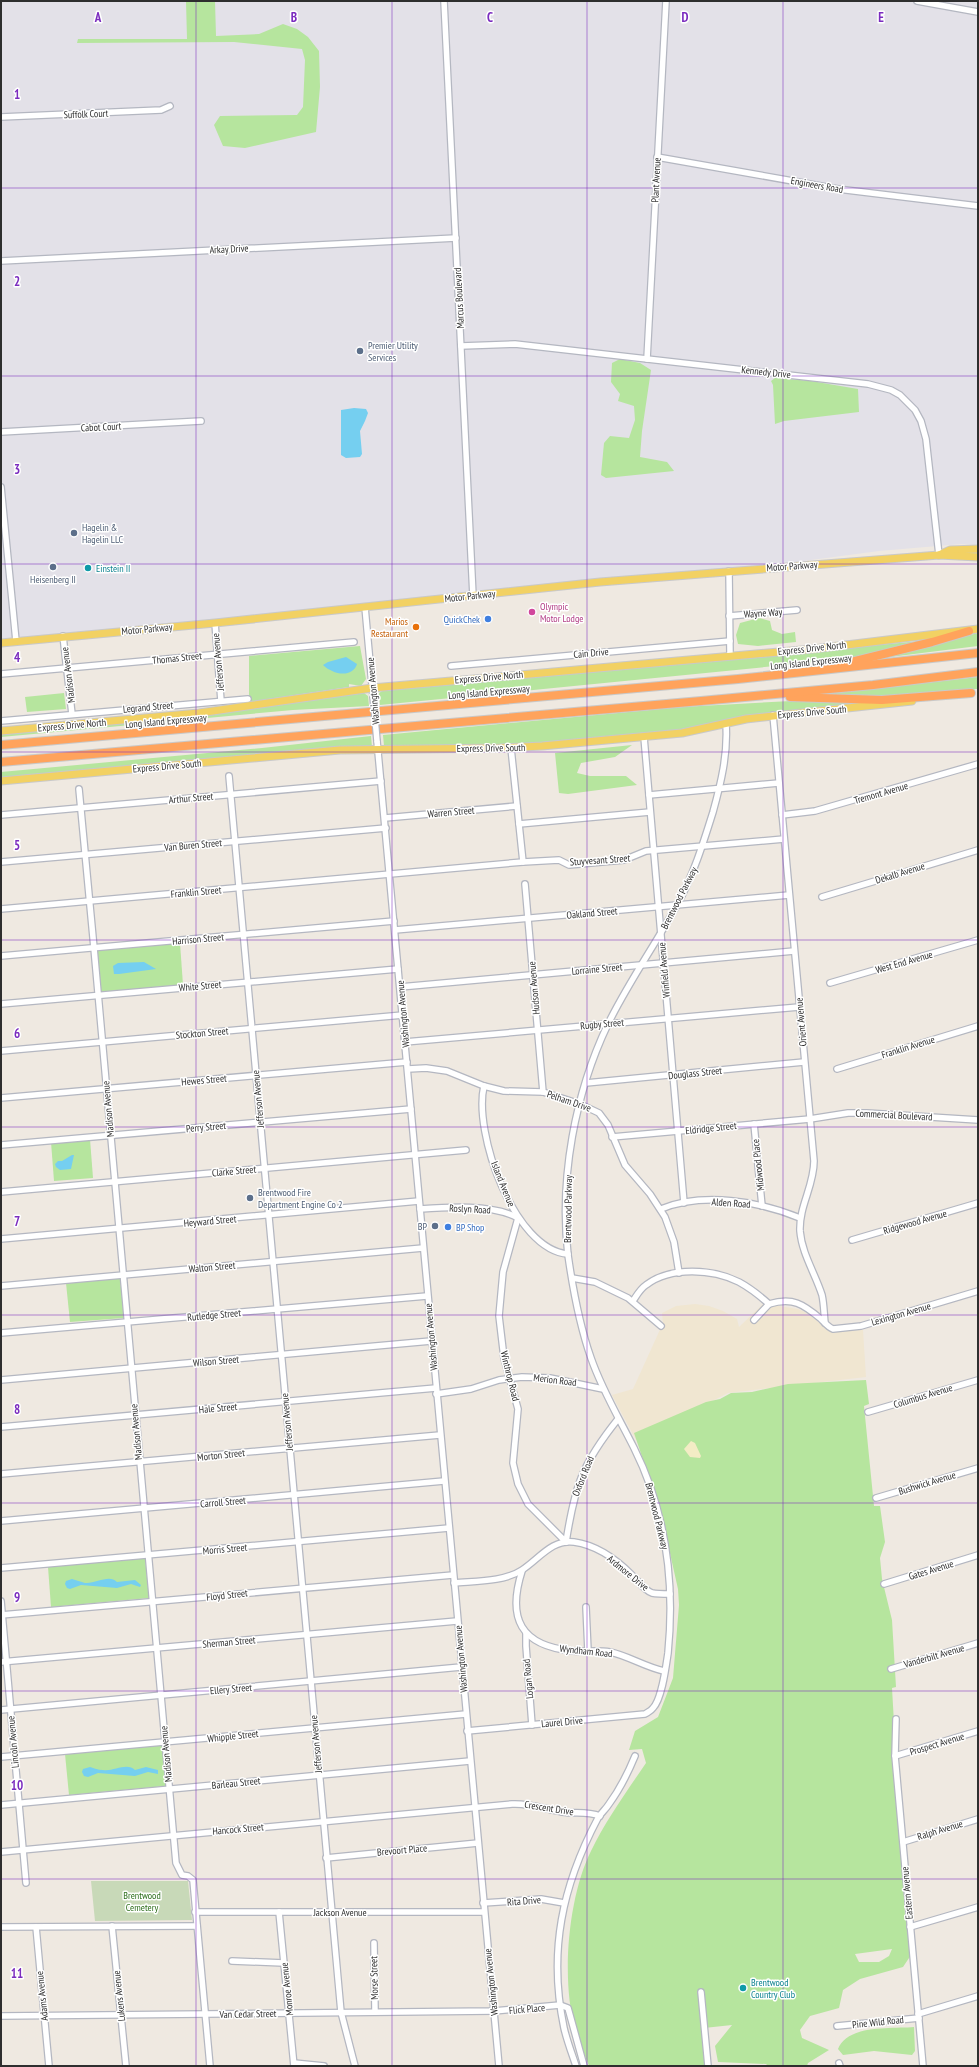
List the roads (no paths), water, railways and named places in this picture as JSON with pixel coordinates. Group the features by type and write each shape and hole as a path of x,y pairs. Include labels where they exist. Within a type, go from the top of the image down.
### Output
{"highway":[{"path":"738,679 869,659 974,630"},
{"name":"Long Island Expressway","path":"1,744 738,679 978,654"},
{"path":"1,762 701,701 880,684 978,672"},
{"path":"701,701 775,697 882,700 974,693"}],"main road":[{"name":"Motor Parkway","path":"939,555 950,550 978,549"},
{"name":"Motor Parkway","path":"1,643 63,636 215,623 600,582 939,555 978,558"},
{"name":"Express Drive North","path":"1,731 192,714 372,688 730,655 812,649 974,630"},
{"name":"Express Drive South","path":"1,781 315,752 378,749 511,748 644,737 696,731 746,718 875,706 974,693"}],"street":[{"name":"Marcus Boulevard","path":"444,1 473,596"},
{"name":"Plant Avenue","path":"647,359 666,1"},
{"path":"917,1 978,12"},
{"name":"Suffolk Court","path":"1,118 161,110 170,106"},
{"name":"Engineers Road","path":"657,157 838,189 978,206"},
{"name":"Arkay Drive","path":"1,261 456,238"},
{"name":"Kennedy Drive","path":"461,346 515,344 868,384 891,390 900,395 915,410 924,430 939,555"},
{"name":"Cabot Court","path":"1,432 201,421"},
{"path":"1,487 16,641"},
{"path":"729,572 730,655"},
{"name":"Washington Avenue","path":"365,607 416,1155 431,1341 499,2066"},
{"name":"Wayne Way","path":"729,616 797,610"},
{"name":"Jefferson Avenue","path":"215,623 221,701"},
{"name":"Madison Avenue","path":"63,636 72,714"},
{"name":"Cain Drive","path":"451,666 730,641"},
{"name":"Thomas Street","path":"1,674 354,642"},
{"name":"Legrand Street","path":"1,720 248,699"},
{"name":"Orient Avenue","path":"773,715 814,1170 812,1183 800,1218 802,1245 822,1296 825,1323"},
{"name":"Brentwood Parkway","path":"655,1707 660,1694 669,1636 670,1594 665,1540 654,1495 634,1447 603,1389 580,1324 568,1254 568,1186 574,1133 580,1104 586,1083 608,1024 678,905 702,847 719,789 726,745 726,724"},
{"name":"Winfield Avenue","path":"644,737 684,1203"},
{"path":"511,748 523,862"},
{"name":"Tremont Avenue","path":"782,814 815,812 978,764"},
{"name":"Jefferson Avenue","path":"229,776 331,1912 341,2012 355,2066"},
{"name":"Arthur Street","path":"1,815 381,781"},
{"path":"649,795 779,783"},
{"name":"Madison Avenue","path":"79,789 82,807 118,1228 173,1836 176,1863 179,1871 193,1880 210,2066"},
{"name":"Warren Street","path":"385,818 517,806"},
{"path":"519,824 650,812"},
{"name":"Van Buren Street","path":"1,862 386,828"},
{"name":"Stuyvesant Street","path":"390,874 523,862 559,860 569,864 616,861 629,859 640,854 654,851 784,839"},
{"name":"Dekalb Avenue","path":"822,897 978,850"},
{"name":"Franklin Street","path":"1,910 390,874"},
{"name":"Hudson Avenue","path":"525,884 543,1092"},
{"name":"Oakland Street","path":"395,930 789,895"},
{"name":"Harrison Street","path":"1,956 394,921"},
{"name":"West End Avenue","path":"830,983 978,940"},
{"name":"Lorraine Street","path":"400,987 794,951"},
{"name":"White Street","path":"1,1004 398,969"},
{"name":"Rugby Street","path":"405,1042 800,1007"},
{"name":"Stockton Street","path":"1,1050 403,1015"},
{"name":"Franklin Avenue","path":"837,1069 978,1026"},
{"name":"Hewes Street","path":"1,1098 407,1062"},
{"name":"Douglass Street","path":"586,1083 804,1062"},
{"name":"Pelham Drive","path":"408,1069 426,1068 447,1071 484,1086 504,1091 543,1092 580,1104 599,1113 608,1125 625,1165 661,1209 674,1242 679,1273"},
{"name":"Island Avenue","path":"484,1086 482,1102 486,1136 501,1184 518,1218 530,1233 550,1250 558,1254 568,1254"},
{"name":"Perry Street","path":"1,1145 411,1109"},
{"name":"Commercial Boulevard","path":"810,1119 848,1113 867,1113 978,1120"},
{"name":"Eldridge Street","path":"612,1137 810,1119"},
{"name":"Midwood Place","path":"754,1124 762,1206"},
{"name":"Clarke Street","path":"1,1192 466,1150"},
{"name":"Heyward Street","path":"1,1239 419,1201"},
{"name":"Alden Road","path":"661,1209 684,1203 724,1201 762,1206 800,1218"},
{"name":"Ridgewood Avenue","path":"852,1240 978,1203"},
{"name":"Roslyn Road","path":"420,1209 448,1207 489,1210 510,1213 518,1218"},
{"name":"Winthrop Road","path":"518,1218 507,1256 500,1294 500,1329 504,1358 518,1409 513,1454 515,1472 518,1484 528,1504 566,1542"},
{"name":"Walton Street","path":"1,1286 423,1248"},
{"path":"633,1301 640,1290 648,1284 679,1273 711,1273 737,1281 755,1292 769,1304"},
{"path":"572,1278 607,1287 633,1301 661,1326"},
{"name":"Lexington Avenue","path":"825,1323 833,1329 861,1326 978,1292"},
{"name":"Rutledge Street","path":"1,1333 427,1296"},
{"path":"754,1320 769,1304 783,1301 798,1303 806,1307 825,1323"},
{"name":"Wilson Street","path":"1,1380 431,1341"},
{"name":"Merion Road","path":"436,1391 471,1389 509,1378 550,1378 603,1389"},
{"name":"Columbus Avenue","path":"868,1412 978,1380"},
{"name":"Hale Street","path":"1,1428 285,1402 436,1391"},
{"name":"Oxford Road","path":"566,1542 572,1505 582,1472 599,1443 618,1419"},
{"name":"Morton Street","path":"1,1474 440,1435"},
{"name":"Bushwick Avenue","path":"876,1498 978,1468"},
{"name":"Carroll Street","path":"1,1521 444,1481"},
{"name":"Morris Street","path":"1,1568 449,1528"},
{"path":"454,1584 496,1578 522,1571 549,1549 566,1542"},
{"name":"Ardmore Drive","path":"566,1542 585,1545 601,1552 618,1563 643,1587 652,1593 670,1594"},
{"name":"Gates Avenue","path":"884,1584 978,1555"},
{"path":"522,1571 516,1589 515,1607 520,1624 526,1633"},
{"name":"Floyd Street","path":"2,1615 152,1603 453,1574"},
{"name":"Lincoln Avenue","path":"1,1601 4,1662 15,1756 26,1883"},
{"path":"586,1607 588,1651"},
{"name":"Sherman Street","path":"4,1662 457,1621"},
{"name":"Wyndham Road","path":"526,1633 546,1644 560,1649 610,1652 642,1665 664,1671"},
{"name":"Logan Road","path":"526,1633 532,1724"},
{"name":"Vanderbilt Avenue","path":"891,1669 978,1643"},
{"name":"Ellery Street","path":"1,1710 461,1667"},
{"name":"Laurel Drive","path":"467,1731 645,1714 655,1707"},
{"name":"Whipple Street","path":"1,1757 466,1714"},
{"name":"Eastern Avenue","path":"896,1719 895,1756 923,2066"},
{"name":"Prospect Avenue","path":"895,1756 978,1731"},
{"path":"576,2066 564,2029 558,1988 557,1955 564,1904 574,1870 600,1816 621,1786 636,1756"},
{"name":"Barleau Street","path":"1,1804 470,1761"},
{"name":"Crescent Drive","path":"475,1807 525,1803 561,1812 588,1812 600,1816"},
{"name":"Hancock Street","path":"1,1852 475,1807"},
{"name":"Ralph Avenue","path":"903,1842 978,1819"},
{"name":"Brevoort Place","path":"326,1858 478,1843"},
{"name":"Rita Drive","path":"483,1903 541,1899 564,1904"},
{"path":"910,1927 978,1907"},
{"name":"Jackson Avenue","path":"195,1912 484,1912"},
{"name":"Monroe Avenue","path":"279,1912 294,2064"},
{"name":"Lukens Avenue","path":"112,1926 126,2066"},
{"path":"1,1927 197,1926"},
{"name":"Adams Avenue","path":"36,1927 49,2066"},
{"name":"Morse Street","path":"374,1943 374,2012"},
{"path":"232,1961 284,1962"},
{"path":"700,1992 708,2066"},
{"name":"Pine Wild Road","path":"837,2026 919,2016 978,1996"},
{"path":"560,2006 568,2008 584,2066"},
{"name":"Flick Place","path":"494,2011 560,2006"},
{"name":"Van Cedar Street","path":"1,2016 494,2011"},
{"path":"294,2064 324,2066"}],"water":[{"path":"354,408 366,409 368,413 360,431 362,454 360,457 346,458 341,455 341,410"},
{"path":"346,657 357,664 351,672 342,674 336,673 323,665 328,662"},
{"path":"144,962 156,969 114,974 113,966 118,963"},
{"path":"74,1155 71,1169 60,1170 56,1167 55,1164 58,1161 62,1161"},
{"path":"72,1579 85,1583 106,1579 117,1582 135,1580 141,1585 140,1587 131,1584 117,1588 81,1585 70,1589 67,1588 65,1584 66,1581"},
{"path":"90,1767 99,1770 107,1770 128,1767 135,1770 146,1767 158,1770 158,1774 148,1772 135,1776 98,1773 88,1777 84,1776 82,1772 83,1769"}],"place":[{"name":"Premier Utility Services","path":"360,351"},
{"name":"Hagelin & Hagelin LLC","path":"74,533"},
{"name":"Heisenberg II","path":"53,567"},
{"name":"Einstein II","path":"88,568"},
{"name":"Olympic Motor Lodge","path":"532,612"},
{"name":"QuickChek","path":"488,619"},
{"name":"Marios Restaurant","path":"416,627"},
{"name":"Brentwood Fire Department Engine Co 2","path":"250,1198"},
{"name":"BP","path":"435,1226"},
{"name":"BP Shop","path":"448,1227"},
{"name":"Brentwood Country Club","path":"743,1988"}],"park label":[{"name":"Brentwood Cemetery","path":"142,1900"}]}
